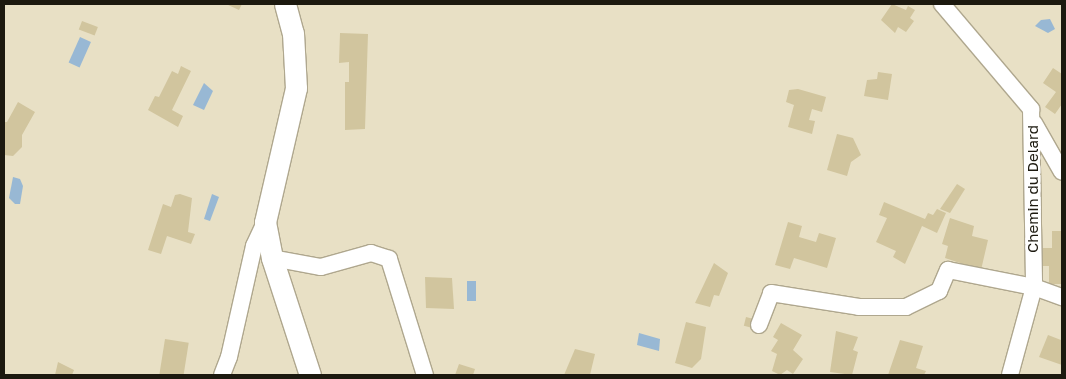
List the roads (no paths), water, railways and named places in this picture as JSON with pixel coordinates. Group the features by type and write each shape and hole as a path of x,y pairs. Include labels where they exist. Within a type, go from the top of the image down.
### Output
{"street":[{"path":"222,375 231,348 254,246 265,222 296,88 293,33 285,4"},
{"name":"Chemin du Delard","path":"942,4 1031,109 1033,122 1034,286 1010,375"},
{"path":"1033,122 1062,172"},
{"path":"265,222 272,258 310,375"},
{"path":"272,258 321,267 371,253 389,259 425,375"},
{"path":"759,325 771,293 859,307 906,307 939,291 948,270 1034,286 1062,297"}],"water":[{"path":"1050,19 1055,29 1048,33 1035,26 1041,20"},
{"path":"80,37 91,42 80,67 69,63"},
{"path":"204,83 213,91 204,110 193,105"},
{"path":"13,177 20,179 23,186 20,204 15,204 9,198"},
{"path":"212,194 219,197 210,221 204,219"},
{"path":"467,281 476,281 476,301 467,301"},
{"path":"639,333 660,339 659,351 637,345"}]}
